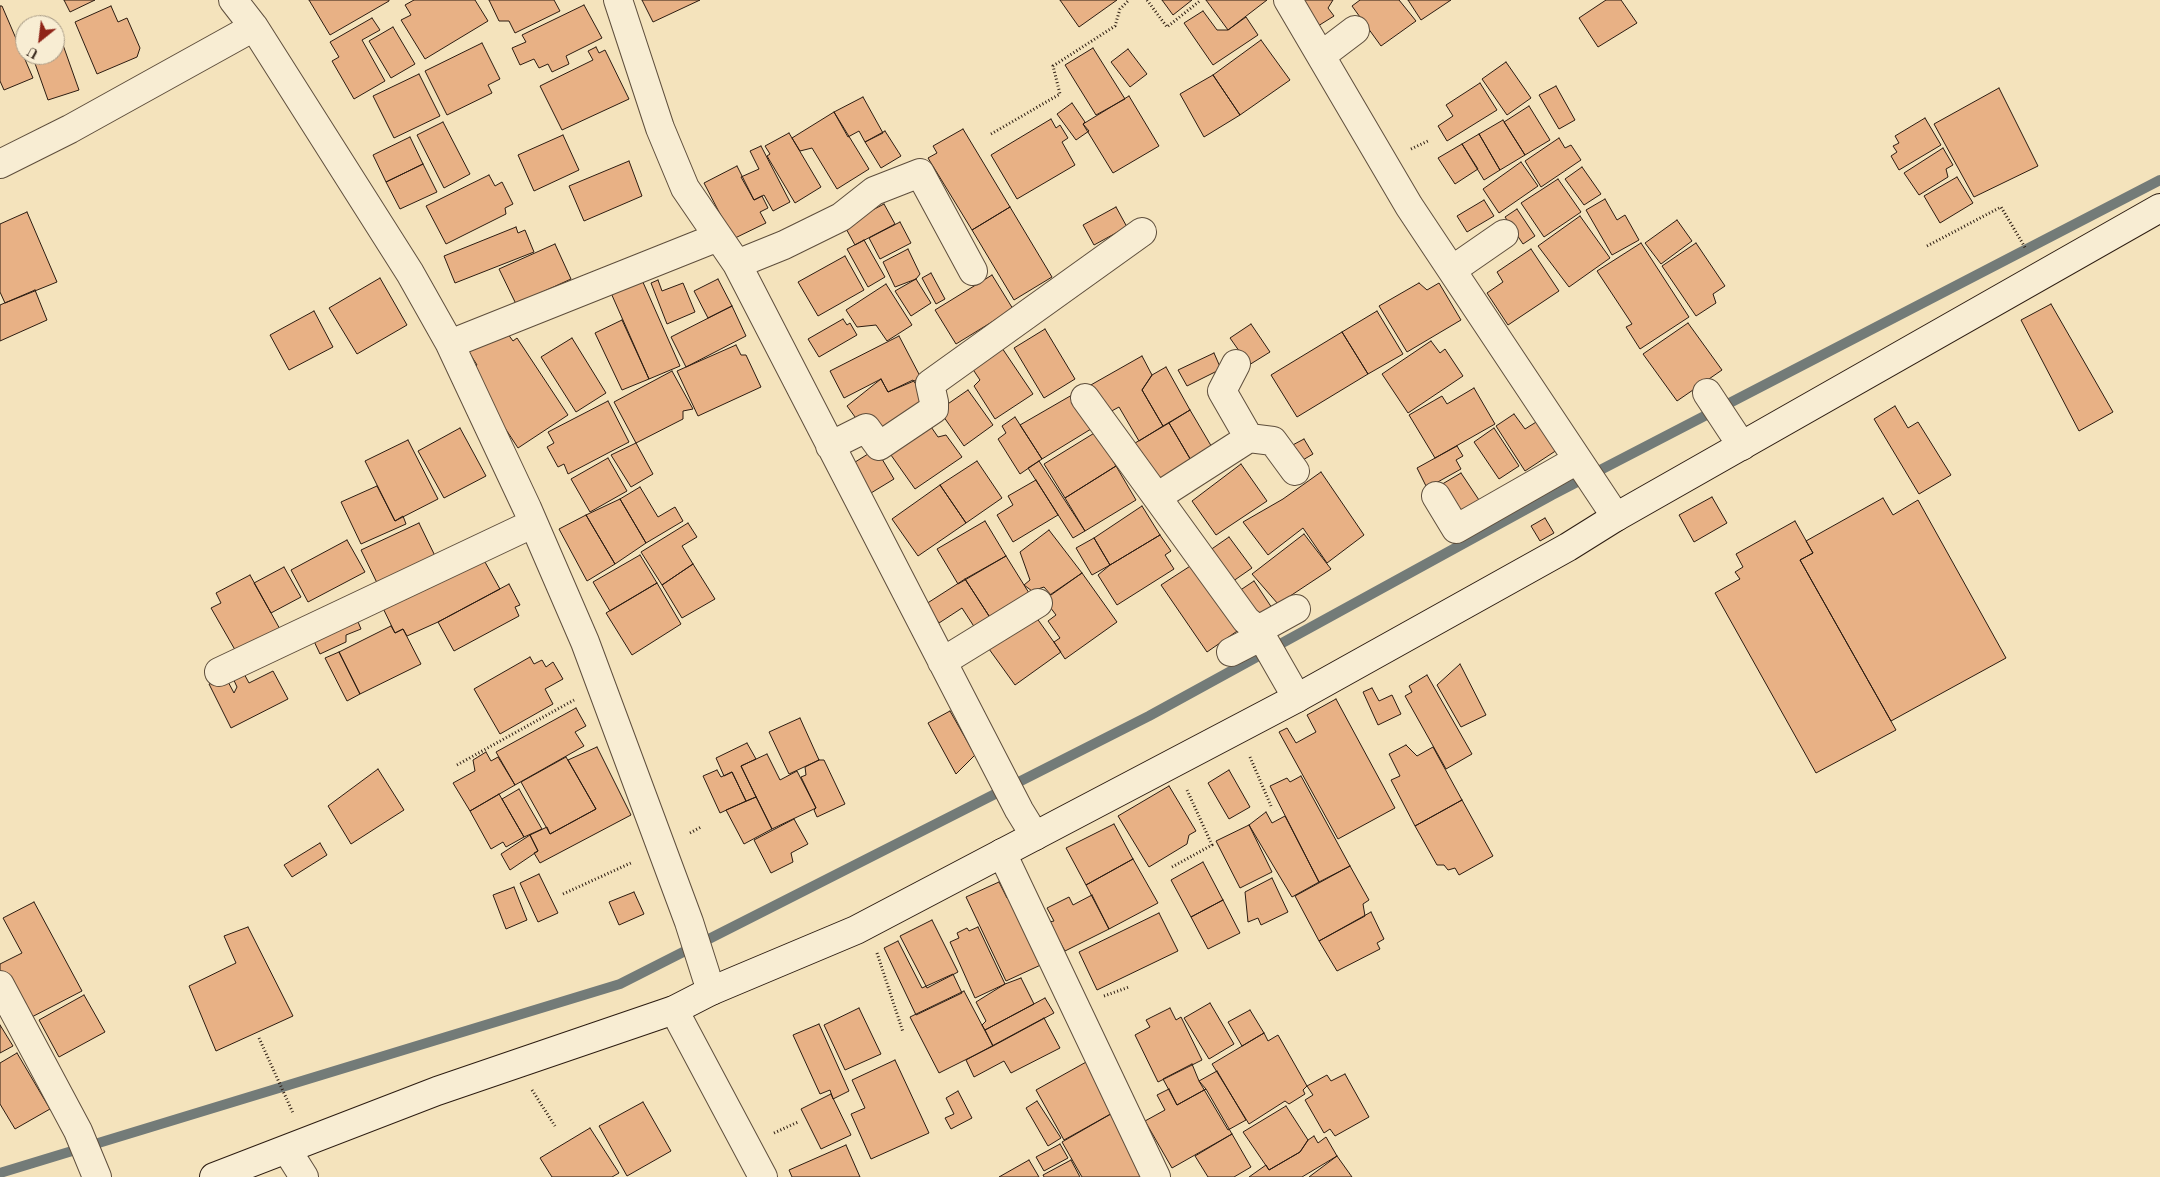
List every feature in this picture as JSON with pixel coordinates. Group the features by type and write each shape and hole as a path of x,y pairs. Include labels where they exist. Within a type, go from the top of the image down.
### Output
{"street":[{"path":"233,0 254,27 410,273 450,344 527,508 532,524 585,642 689,922 711,992"},
{"path":"618,0 660,128 685,188 737,264 1019,810 1035,836"},
{"path":"1288,0 1409,206 1611,509"},
{"path":"0,164 70,129 254,27"},
{"path":"1322,55 1355,30"},
{"path":"737,264 784,245 840,216 874,191 920,173 973,271"},
{"path":"214,1177 437,1092 674,1010 867,924 1297,698 1568,547 1611,509 1736,436 2160,208"},
{"path":"830,446 866,428 879,446 934,409 930,384 1142,232"},
{"path":"1452,270 1504,234"},
{"path":"450,344 718,237"},
{"path":"1236,364 1222,391 1250,438"},
{"path":"1710,396 1736,436"},
{"path":"1084,398 1246,620 1260,633 1297,698"},
{"path":"1157,497 1250,438 1273,440 1295,470"},
{"path":"1436,496 1456,529 1573,453"},
{"path":"219,672 532,524"},
{"path":"942,662 1038,603"},
{"path":"1231,652 1296,609"},
{"path":"1002,853 1156,1177"},
{"path":"0,985 78,1131 97,1176"},
{"path":"674,1010 763,1177"},
{"path":"287,1150 304,1177"}],"path":[{"path":"991,134 1060,94 1053,66 1115,26 1120,9 1129,0"},
{"path":"1147,0 1167,27 1201,0"},
{"path":"1927,246 2001,207 2025,247"},
{"path":"457,765 601,685"},
{"path":"1238,729 1271,806"},
{"path":"1172,867 1212,845 1174,762"},
{"path":"563,894 661,848"},
{"path":"867,924 903,1032"},
{"path":"259,1038 288,1102"},
{"path":"515,1064 555,1126"}],"building":[{"path":"64,0 95,0 70,12"},
{"path":"309,0 389,0 389,1 330,35"},
{"path":"414,0 475,0 488,21 425,59 401,20 411,15 405,5"},
{"path":"489,0 554,0 560,11 515,33 509,21 499,21"},
{"path":"642,0 700,0 653,22"},
{"path":"1060,0 1117,0 1079,27"},
{"path":"1162,0 1192,0 1173,15"},
{"path":"1206,0 1267,0 1228,30"},
{"path":"1300,0 1333,0 1328,8 1334,16 1318,26"},
{"path":"1360,0 1399,0 1416,21 1381,46 1352,6"},
{"path":"1408,0 1451,0 1421,20"},
{"path":"1606,0 1621,0 1637,23 1598,47 1579,18"},
{"path":"584,5 602,38 566,56 569,64 552,72 548,64 539,68 534,59 520,65 512,48 526,42 522,35"},
{"path":"0,6 2,6 15,36 15,65 27,65 33,78 4,90 0,81"},
{"path":"111,6 118,22 127,18 140,48 137,57 97,74 75,22"},
{"path":"1203,11 1217,30 1228,30 1246,17 1258,35 1213,65 1184,23"},
{"path":"372,18 380,30 362,40 385,81 354,99 332,61 339,57 330,42"},
{"path":"393,27 415,64 391,78 369,41"},
{"path":"1261,40 1290,80 1240,115 1213,75"},
{"path":"482,43 500,79 488,85 492,93 447,115 425,71"},
{"path":"596,47 599,53 605,50 629,99 562,130 540,86 593,60 588,51"},
{"path":"1093,48 1125,99 1096,115 1065,65"},
{"path":"1128,49 1147,74 1130,87 1111,62"},
{"path":"65,51 79,90 48,100 36,65 65,65"},
{"path":"1506,62 1531,98 1507,115 1482,79"},
{"path":"419,74 440,116 394,138 373,96"},
{"path":"1213,75 1240,115 1204,137 1180,94"},
{"path":"1480,83 1497,110 1447,141 1438,126 1453,116 1446,105"},
{"path":"1556,86 1575,120 1559,129 1539,95"},
{"path":"1999,88 2038,166 1974,197 1934,124"},
{"path":"1129,96 1159,146 1113,173 1083,124"},
{"path":"863,97 883,133 865,142 859,131 848,137 834,112"},
{"path":"1072,103 1089,131 1076,140 1057,114"},
{"path":"1529,106 1550,140 1525,155 1504,122"},
{"path":"834,112 869,169 837,189 812,148 800,151 792,138"},
{"path":"1925,118 1941,145 1899,170 1891,156 1897,152 1893,146 1899,143 1895,136"},
{"path":"1051,119 1056,128 1060,125 1068,138 1062,142 1075,165 1017,199 991,155"},
{"path":"1503,120 1525,155 1500,170 1479,134"},
{"path":"443,122 470,174 444,188 417,135"},
{"path":"963,129 1010,207 972,230 928,158 937,153 933,146"},
{"path":"885,131 901,156 881,168 865,142"},
{"path":"789,133 821,187 795,203 767,156 770,154 765,146"},
{"path":"1479,134 1500,170 1484,180 1462,144"},
{"path":"563,135 579,170 534,191 518,155"},
{"path":"410,137 423,164 386,182 373,155"},
{"path":"1559,138 1565,148 1571,145 1581,160 1541,187 1525,161"},
{"path":"1462,144 1478,169 1455,184 1438,158"},
{"path":"761,146 790,202 773,211 764,195 754,200 741,177 759,169 750,151"},
{"path":"1943,148 1953,165 1946,169 1948,177 1919,195 1904,173"},
{"path":"629,161 642,196 584,221 569,186"},
{"path":"1521,162 1538,186 1499,213 1483,189"},
{"path":"423,164 437,192 400,209 386,182"},
{"path":"737,166 754,200 762,196 768,208 760,212 766,223 733,239 704,183"},
{"path":"1582,167 1601,194 1584,205 1565,179"},
{"path":"489,175 495,186 502,182 513,204 505,208 506,214 446,244 426,206"},
{"path":"1957,177 1973,203 1940,223 1924,196"},
{"path":"1558,179 1581,212 1544,237 1521,203"},
{"path":"1605,199 1617,220 1625,215 1639,240 1612,255 1586,210"},
{"path":"1484,200 1494,216 1467,232 1457,216"},
{"path":"884,204 895,224 855,245 844,225"},
{"path":"1010,207 1052,277 1014,300 972,230"},
{"path":"1116,207 1127,227 1094,245 1083,225"},
{"path":"1517,209 1535,236 1523,244 1505,217"},
{"path":"27,212 57,282 5,303 0,292 0,224"},
{"path":"1580,216 1610,258 1569,287 1538,246"},
{"path":"1677,220 1692,241 1661,264 1645,243"},
{"path":"900,222 911,243 880,259 869,238"},
{"path":"516,227 518,233 525,230 534,252 455,283 444,256"},
{"path":"864,240 885,277 868,287 847,249"},
{"path":"1641,243 1689,317 1640,349 1626,327 1632,324 1597,271"},
{"path":"1696,243 1725,286 1713,294 1716,303 1696,316 1662,266"},
{"path":"555,244 571,279 516,304 499,269"},
{"path":"908,249 920,274 916,279 895,287 883,262"},
{"path":"1531,249 1559,291 1508,325 1487,293 1503,282 1497,272"},
{"path":"845,256 864,290 818,316 798,282"},
{"path":"931,273 945,299 936,304 922,278"},
{"path":"992,275 1013,309 956,344 935,310"},
{"path":"380,278 407,325 357,354 329,308"},
{"path":"718,279 732,306 708,318 694,291"},
{"path":"916,279 931,303 911,316 895,291"},
{"path":"642,280 680,366 649,379 611,293"},
{"path":"658,280 662,291 683,283 695,312 667,324 651,283"},
{"path":"1419,283 1427,290 1439,283 1461,320 1407,352 1379,306"},
{"path":"886,284 912,325 887,341 876,325 857,327 846,310"},
{"path":"35,290 47,320 0,341 0,305"},
{"path":"2051,304 2113,412 2079,431 2021,320"},
{"path":"732,306 746,336 686,367 671,337"},
{"path":"314,311 333,347 289,370 270,335"},
{"path":"1377,311 1403,354 1368,374 1342,332"},
{"path":"843,319 847,325 850,323 857,335 819,357 808,339"},
{"path":"622,320 649,379 622,390 595,333"},
{"path":"1688,323 1722,370 1677,401 1643,354"},
{"path":"1251,324 1270,352 1249,365 1230,338"},
{"path":"502,326 513,341 517,338 568,415 518,448 469,373 477,365 467,349"},
{"path":"1045,329 1075,379 1044,398 1014,348"},
{"path":"1342,332 1368,374 1297,417 1271,375"},
{"path":"899,336 921,378 888,392 881,379 844,398 830,371"},
{"path":"572,338 606,393 576,412 541,357"},
{"path":"1431,341 1440,353 1445,349 1463,376 1408,413 1382,374"},
{"path":"736,345 741,355 746,355 761,387 698,416 677,371"},
{"path":"1002,348 1033,394 995,419 974,386 980,380 972,368"},
{"path":"1214,353 1221,369 1187,386 1178,370"},
{"path":"1142,356 1152,375 1142,390 1163,426 1139,441 1119,407 1106,414 1089,386"},
{"path":"1166,367 1190,410 1163,426 1142,390 1152,375"},
{"path":"672,371 693,409 683,411 683,419 636,443 614,402"},
{"path":"881,379 888,392 913,380 930,405 878,439 858,421 847,406"},
{"path":"1474,388 1495,424 1435,458 1409,415 1442,396 1447,404"},
{"path":"968,390 993,425 964,446 939,410"},
{"path":"1072,395 1091,429 1042,459 1020,425"},
{"path":"608,401 629,442 568,474 564,464 558,467 547,447 554,443 548,432"},
{"path":"1895,406 1908,428 1918,422 1951,475 1919,494 1874,419"},
{"path":"1190,410 1213,449 1192,462 1169,423"},
{"path":"1514,414 1525,429 1541,419 1560,448 1525,471 1496,426"},
{"path":"1015,417 1042,459 1020,474 998,439 1006,433 1002,426"},
{"path":"927,421 938,437 946,435 962,457 915,489 886,448"},
{"path":"1169,423 1192,462 1155,485 1130,446"},
{"path":"460,428 486,476 444,498 418,451"},
{"path":"1494,428 1519,466 1499,479 1474,442"},
{"path":"1096,432 1116,466 1065,498 1044,464"},
{"path":"1304,439 1313,454 1296,464 1287,448"},
{"path":"408,440 438,499 395,521 365,461"},
{"path":"636,443 653,474 631,487 611,455"},
{"path":"1457,446 1463,456 1456,460 1461,469 1427,488 1417,468"},
{"path":"876,449 894,479 871,493 852,464"},
{"path":"608,458 627,491 590,512 571,479"},
{"path":"977,461 1002,498 966,523 940,485"},
{"path":"1039,461 1085,531 1073,538 1028,468"},
{"path":"1241,464 1267,501 1216,535 1192,501"},
{"path":"1116,466 1136,500 1085,531 1065,498"},
{"path":"1321,472 1364,535 1327,563 1303,528 1268,555 1243,522 1283,499"},
{"path":"1461,473 1481,503 1459,517 1439,486"},
{"path":"1036,480 1058,515 1013,542 997,515 1013,505 1008,496"},
{"path":"940,485 966,523 918,556 892,519"},
{"path":"377,486 395,521 403,516 406,524 361,544 341,502"},
{"path":"640,487 658,517 675,507 683,521 646,543 620,499"},
{"path":"1712,497 1727,523 1694,542 1679,515"},
{"path":"1883,498 1893,515 1918,500 2006,658 1891,721 1800,560 1813,553 1806,541"},
{"path":"620,499 646,543 615,564 586,515"},
{"path":"1142,506 1160,535 1110,565 1094,538"},
{"path":"586,515 615,564 587,581 559,529"},
{"path":"1545,518 1554,533 1540,541 1531,526"},
{"path":"985,521 1006,556 958,584 937,549"},
{"path":"1795,521 1813,553 1800,560 1896,730 1816,773 1715,593 1740,579 1735,572 1743,567 1736,554"},
{"path":"419,523 438,562 380,589 361,550"},
{"path":"688,523 697,537 682,546 693,564 662,585 641,552"},
{"path":"1049,530 1082,573 1051,595 1044,587 1032,591 1024,585 1030,580 1020,552"},
{"path":"1304,534 1331,569 1278,604 1252,574"},
{"path":"1160,535 1171,551 1165,555 1174,569 1117,605 1098,575 1110,565"},
{"path":"1229,537 1252,568 1226,586 1203,555"},
{"path":"1094,538 1110,565 1092,575 1076,548"},
{"path":"347,540 365,572 308,602 291,570"},
{"path":"480,553 500,589 407,636 403,629 395,633 380,602"},
{"path":"640,555 657,583 610,611 593,582"},
{"path":"1006,556 1029,593 991,619 965,579"},
{"path":"1198,561 1243,627 1207,652 1161,585"},
{"path":"693,564 715,599 682,618 662,585"},
{"path":"284,567 301,597 271,613 254,583"},
{"path":"1082,573 1117,622 1065,659 1054,642 1060,638 1048,621 1056,615 1044,599"},
{"path":"250,575 281,631 238,655 211,608 221,603 216,593"},
{"path":"965,579 991,619 975,628 962,608 939,623 926,604"},
{"path":"1254,581 1272,608 1253,621 1233,595"},
{"path":"657,583 681,624 632,655 606,613"},
{"path":"509,584 520,605 515,607 519,616 454,651 438,622"},
{"path":"356,617 361,629 346,635 346,642 320,654 312,637"},
{"path":"1036,617 1061,652 1015,685 989,649"},
{"path":"391,626 395,633 403,629 421,664 360,694 339,652"},
{"path":"339,652 360,694 347,701 325,658"},
{"path":"530,657 534,664 542,660 546,667 553,662 563,679 545,689 553,704 500,734 474,689"},
{"path":"1460,664 1486,715 1461,727 1437,685"},
{"path":"242,670 249,683 273,671 288,699 231,728 209,684 225,676 234,693 237,687 232,676"},
{"path":"1427,675 1472,754 1446,769 1405,696 1412,692 1409,686"},
{"path":"1372,688 1379,701 1392,695 1401,714 1378,725 1363,692"},
{"path":"1336,699 1395,808 1338,839 1279,732 1287,728 1296,743 1316,732 1307,715"},
{"path":"576,708 586,726 575,732 584,746 515,785 496,752"},
{"path":"950,711 975,755 956,774 928,723"},
{"path":"800,718 819,760 789,774 769,732"},
{"path":"747,743 756,759 741,766 756,797 746,801 732,772 724,776 716,758"},
{"path":"1406,745 1417,756 1433,747 1462,800 1415,826 1391,780 1400,776 1389,754"},
{"path":"597,747 631,815 540,863 534,853 538,851 530,835 547,827 550,834 596,809 568,760"},
{"path":"486,752 491,761 498,757 515,785 470,811 453,783 475,771 473,760"},
{"path":"767,754 780,780 797,771 816,808 772,829 741,766"},
{"path":"566,757 596,809 550,834 521,782"},
{"path":"819,760 824,760 845,804 817,817 814,810 816,808 801,777 806,775 805,767"},
{"path":"378,769 404,810 351,844 328,806"},
{"path":"717,770 721,777 732,772 746,801 720,813 703,776"},
{"path":"1229,770 1250,807 1229,819 1208,783"},
{"path":"1301,776 1350,866 1319,882 1270,786 1287,778 1290,782"},
{"path":"1169,786 1196,831 1189,835 1187,844 1149,867 1118,816"},
{"path":"519,789 542,829 524,837 502,799"},
{"path":"499,794 524,837 506,847 503,842 491,849 470,811"},
{"path":"756,797 772,829 744,844 726,810"},
{"path":"1462,800 1493,856 1459,875 1455,868 1448,870 1444,865 1437,865 1415,826"},
{"path":"1266,812 1272,823 1285,816 1319,882 1292,897 1249,825"},
{"path":"794,819 808,844 791,853 793,862 771,873 754,840"},
{"path":"1114,824 1133,859 1086,885 1066,848"},
{"path":"1249,825 1272,872 1240,888 1216,841"},
{"path":"530,835 538,851 510,870 501,854"},
{"path":"320,843 327,855 292,877 284,865"},
{"path":"1133,859 1158,903 1109,929 1086,885"},
{"path":"1203,862 1223,900 1191,917 1171,880"},
{"path":"1350,866 1369,900 1363,904 1365,916 1319,941 1295,896"},
{"path":"539,874 558,913 538,922 520,883"},
{"path":"1272,878 1288,912 1261,925 1258,918 1248,922 1245,892"},
{"path":"999,882 1007,898 1012,896 1045,963 1006,981 966,897"},
{"path":"514,887 527,920 506,929 493,895"},
{"path":"634,892 644,914 619,925 609,902"},
{"path":"1092,895 1109,929 1065,951 1049,922 1054,921 1047,908 1069,897 1073,905"},
{"path":"1223,900 1240,933 1208,949 1191,917"},
{"path":"34,902 82,991 26,1020 0,971 0,964 22,953 3,918"},
{"path":"1371,912 1384,939 1377,943 1380,949 1337,971 1319,941"},
{"path":"1159,913 1178,951 1097,990 1079,952"},
{"path":"932,920 958,972 927,988 900,936"},
{"path":"248,927 293,1016 216,1051 189,986 236,963 224,936"},
{"path":"978,927 1005,984 975,998 950,942 959,938 957,933 967,928 969,931"},
{"path":"898,941 922,988 953,974 962,993 916,1015 884,948"},
{"path":"1021,978 1034,1004 985,1030 982,1025 986,1021 976,1002 1005,984"},
{"path":"964,991 993,1046 939,1073 910,1017"},
{"path":"84,995 105,1032 59,1057 39,1020"},
{"path":"1045,998 1054,1013 993,1046 985,1030"},
{"path":"1210,1003 1234,1044 1209,1059 1184,1018"},
{"path":"859,1008 881,1054 845,1070 824,1025"},
{"path":"1170,1008 1176,1020 1181,1017 1202,1060 1158,1082 1135,1035 1150,1027 1146,1020"},
{"path":"1250,1010 1264,1033 1242,1046 1228,1022"},
{"path":"1044,1018 1060,1048 1011,1073 1004,1061 974,1077 966,1060"},
{"path":"819,1024 849,1091 833,1099 830,1090 820,1094 793,1035"},
{"path":"0,1025 13,1046 0,1053"},
{"path":"1264,1033 1268,1041 1278,1035 1307,1086 1303,1090 1305,1094 1289,1104 1285,1101 1249,1124 1212,1064"},
{"path":"17,1053 50,1109 15,1129 0,1104 0,1063"},
{"path":"895,1060 929,1133 871,1159 851,1114 865,1108 852,1080"},
{"path":"1088,1061 1116,1111 1064,1140 1036,1090"},
{"path":"1192,1064 1199,1081 1206,1089 1177,1105 1163,1079"},
{"path":"1217,1071 1246,1120 1228,1130 1199,1081"},
{"path":"1345,1074 1369,1117 1335,1136 1330,1129 1324,1133 1305,1100 1313,1095 1307,1086 1327,1075 1331,1081"},
{"path":"1169,1089 1177,1105 1206,1089 1232,1134 1172,1168 1145,1121 1165,1110 1157,1095"},
{"path":"958,1091 972,1118 951,1129 945,1118 954,1114 946,1098"},
{"path":"831,1094 851,1135 821,1149 801,1109"},
{"path":"1037,1101 1061,1138 1048,1146 1026,1108"},
{"path":"643,1102 671,1151 627,1176 599,1126"},
{"path":"1286,1106 1308,1140 1300,1152 1269,1170 1243,1132"},
{"path":"1116,1111 1149,1177 1082,1177 1062,1142"},
{"path":"590,1128 619,1173 612,1177 552,1177 540,1158"},
{"path":"1232,1134 1251,1167 1234,1177 1208,1177 1195,1156"},
{"path":"1314,1136 1318,1143 1326,1137 1337,1156 1302,1177 1249,1177 1266,1165 1269,1170 1300,1152 1308,1140"},
{"path":"1060,1144 1068,1158 1044,1171 1036,1157"},
{"path":"846,1145 860,1177 792,1177 789,1170"},
{"path":"1337,1156 1352,1177 1309,1177"},
{"path":"1029,1160 1039,1177 999,1177"},
{"path":"1071,1160 1080,1177 1044,1177 1043,1175"}],"waterway":[{"path":"0,1173 620,984 1149,716 1552,495 2160,180"}]}
